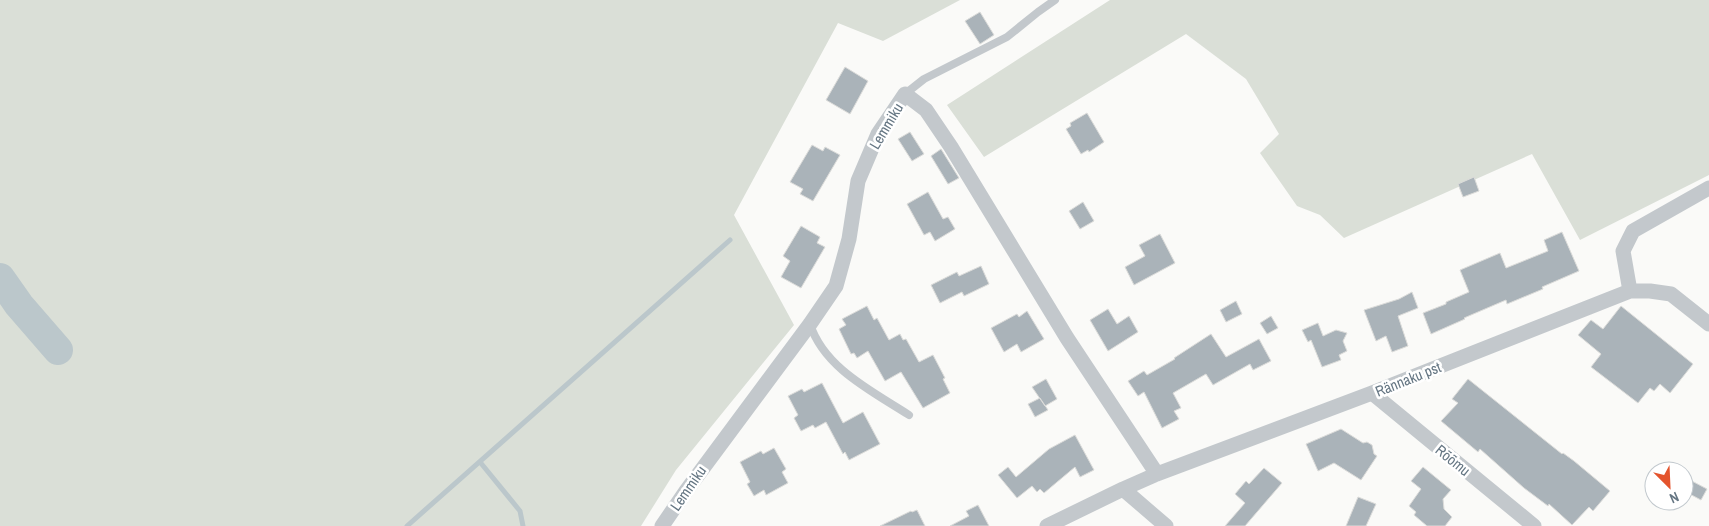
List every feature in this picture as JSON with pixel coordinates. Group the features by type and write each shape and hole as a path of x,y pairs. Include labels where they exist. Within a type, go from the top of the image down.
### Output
{"street":[{"name":"Lemmiku","path":"662,526 836,286 849,239 858,181 878,134 906,94 926,110 951,147 1067,338 1157,474"},
{"path":"1709,188 1633,231 1623,251 1630,291 1672,294 1709,324"},
{"name":"Rännaku pst","path":"1047,526 1157,474 1372,393 1630,291"},
{"name":"Rõõmu","path":"1372,393 1534,526"},
{"path":"1123,489 1166,526"}],"lane":[{"path":"906,94 924,79 1007,37 1056,0"},
{"path":"810,324 814,336 831,360 855,380 909,415"}],"shaded area":[{"path":"0,0 960,0 883,41 838,23 734,215 794,325 676,470 641,526 0,526"},
{"path":"1110,0 1709,0 1709,175 1580,240 1532,154 1344,238 1320,215 1297,206 1260,153 1279,134 1246,79 1186,34 984,157 947,105"}],"building":[{"path":"980,12 994,35 980,44 965,21"},
{"path":"845,67 868,81 850,114 826,100"},
{"path":"1087,113 1104,142 1089,152 1088,150 1081,154 1066,129 1071,126 1070,123"},
{"path":"910,132 924,154 912,161 898,139"},
{"path":"812,145 823,151 825,147 840,155 813,201 800,194 803,189 790,182"},
{"path":"941,149 959,178 948,184 931,156"},
{"path":"1474,177 1479,191 1463,197 1458,184"},
{"path":"928,192 943,219 948,217 955,229 935,241 930,232 924,235 907,204"},
{"path":"1083,202 1094,221 1080,229 1069,211"},
{"path":"801,226 820,237 817,243 825,247 801,288 781,277 790,261 783,256"},
{"path":"1562,232 1579,271 1542,287 1543,289 1507,304 1506,300 1431,334 1423,313 1469,292 1460,270 1500,253 1506,268 1548,251 1544,240"},
{"path":"1160,234 1175,263 1134,285 1125,267 1145,256 1139,245"},
{"path":"981,266 989,284 964,296 962,292 940,303 931,285 957,272 959,276"},
{"path":"1412,292 1418,308 1398,316 1408,346 1392,352 1386,336 1376,341 1364,310 1399,299"},
{"path":"1236,301 1242,314 1226,322 1220,310"},
{"path":"867,306 874,320 877,318 889,340 900,334 903,340 906,339 919,362 933,355 945,378 943,379 950,393 923,408 901,372 885,381 868,351 857,358 854,353 851,354 839,329 846,325 842,319"},
{"path":"1621,306 1693,364 1670,393 1660,384 1654,391 1650,388 1638,403 1591,367 1601,354 1578,335 1591,320 1603,329"},
{"path":"1108,309 1117,324 1129,316 1138,332 1108,351 1090,320"},
{"path":"1027,311 1044,339 1021,352 1017,344 1004,352 991,328 1017,314 1019,317"},
{"path":"1271,316 1278,328 1267,334 1260,323"},
{"path":"1318,323 1323,336 1336,330 1347,333 1343,341 1347,351 1339,355 1341,360 1322,367 1311,340 1308,342 1302,330"},
{"path":"1211,334 1226,357 1259,339 1271,361 1253,370 1250,364 1213,385 1206,374 1173,393 1181,408 1174,411 1179,419 1162,428 1144,392 1138,396 1128,381 1144,371 1147,375 1175,359"},
{"path":"1046,379 1057,399 1045,406 1032,387"},
{"path":"1468,379 1610,491 1593,511 1589,507 1572,525 1549,504 1548,506 1524,488 1480,449 1478,452 1441,421 1458,403 1452,399"},
{"path":"822,383 843,423 863,412 880,444 849,460 845,452 843,454 826,422 815,428 813,425 801,431 794,418 798,415 788,396 802,389 804,392"},
{"path":"1040,398 1048,410 1035,417 1028,404"},
{"path":"1341,429 1363,443 1367,442 1372,445 1374,454 1377,456 1361,480 1334,463 1318,471 1306,444"},
{"path":"1075,435 1094,470 1080,477 1075,467 1044,493 1040,489 1037,492 1032,486 1017,498 998,475 1008,467 1016,477 1049,449"},
{"path":"774,448 786,469 782,472 788,483 766,495 764,490 754,496 747,484 750,482 740,462 761,451 763,454"},
{"path":"1423,467 1451,490 1443,499 1444,509 1452,517 1445,526 1427,526 1414,515 1416,512 1409,506 1421,489 1411,481"},
{"path":"1264,468 1282,483 1245,526 1225,526 1245,503 1235,494 1246,481 1249,484"},
{"path":"1694,482 1707,489 1701,500 1694,496"},
{"path":"1358,497 1376,504 1366,526 1346,526"},
{"path":"978,505 989,526 950,526 969,516 966,511"},
{"path":"917,510 925,526 880,526 911,511"}],"waterway":[{"path":"407,526 730,240"},
{"path":"0,278 19,305 58,350"},
{"path":"480,462 520,511 523,526"}]}
